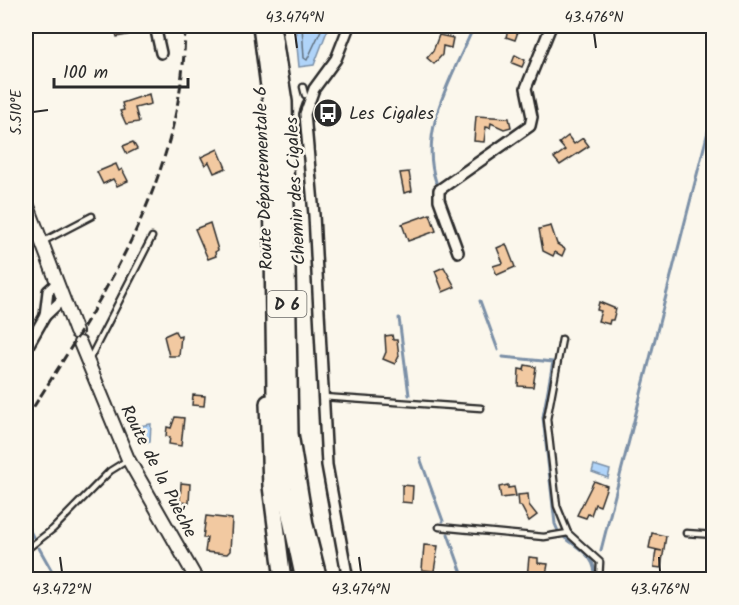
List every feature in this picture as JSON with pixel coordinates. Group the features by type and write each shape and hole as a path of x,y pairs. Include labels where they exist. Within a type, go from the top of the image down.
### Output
{"highway":[{"name":"Route Départementale 6","path":"261,26 271,102 276,392 284,487 304,579"},
{"name":"Route Départementale 6","path":"272,26 284,102 290,434 305,525 319,579"},
{"path":"274,285 268,371 268,438 283,579"},
{"path":"290,434 326,579"}],"main road":[{"name":"Route de la Puèche","path":"26,201 78,338 128,459 197,579"}],"street":[{"path":"155,26 159,34 161,53"},
{"name":"Chemin des Cigales","path":"348,579 327,465 314,214 305,114 314,88 336,59 349,26"},
{"path":"458,252 438,196 439,189 530,126 532,117 526,88 551,26"},
{"path":"45,316 48,291 57,283"},
{"path":"26,350 30,334 63,299"}],"lane":[{"path":"140,26 145,26"},
{"path":"303,87 305,94"},
{"path":"42,242 92,216"},
{"path":"88,363 103,329 152,237"},
{"path":"562,339 547,419 557,506 568,533 598,560 601,567 599,579"},
{"path":"323,397 481,408"},
{"path":"26,550 53,529 110,471 128,459"},
{"path":"439,527 544,537 568,533"},
{"path":"686,533 714,535"}],"water":[{"path":"295,26 329,26 314,65 299,67"},
{"path":"151,424 150,442 141,443 139,426"},
{"path":"594,465 610,470 608,478 592,472"}],"building":[{"path":"114,26 127,26 128,35 117,37"},
{"path":"509,26 520,26 515,40 506,37"},
{"path":"439,35 453,38 451,48 443,46 442,55 434,64 427,58 433,51"},
{"path":"515,55 525,60 522,67 512,63"},
{"path":"149,94 151,104 135,108 139,122 126,124 120,111 124,110 122,103"},
{"path":"476,116 509,118 511,127 504,129 491,123 490,128 486,127 484,142 474,141"},
{"path":"568,136 574,144 583,138 589,146 560,165 554,158 565,150 559,143"},
{"path":"133,142 137,149 127,154 123,146"},
{"path":"218,149 226,168 214,173 209,162 205,165 201,157"},
{"path":"116,164 119,171 122,169 128,181 117,186 113,179 103,184 97,172"},
{"path":"409,172 412,191 404,193 400,173"},
{"path":"430,214 436,231 408,241 402,224"},
{"path":"210,223 218,250 215,252 216,256 208,259 195,229"},
{"path":"551,226 557,244 565,249 562,256 555,252 553,256 543,251 539,229"},
{"path":"506,244 515,267 497,275 493,266 503,263 497,248"},
{"path":"444,267 455,287 443,292 435,271"},
{"path":"599,302 616,309 613,320 610,320 609,324 598,321 601,311 597,310"},
{"path":"175,331 178,337 181,336 179,356 169,356 164,336"},
{"path":"392,335 393,340 397,340 399,356 395,364 383,359 386,352 385,336"},
{"path":"525,365 536,367 533,387 518,386 519,369 524,370"},
{"path":"193,395 205,396 204,406 192,405"},
{"path":"175,417 184,418 181,446 169,444 170,437 166,436 167,427 171,428"},
{"path":"594,481 607,486 600,506 595,504 591,515 588,514 586,518 577,515"},
{"path":"181,483 190,484 189,503 180,502"},
{"path":"402,485 413,486 412,503 402,502"},
{"path":"508,485 508,488 514,487 516,496 501,498 499,487"},
{"path":"528,494 529,505 537,515 529,521 519,506 518,495"},
{"path":"206,516 232,519 230,551 227,554 205,552 207,538 203,538"},
{"path":"652,533 666,536 661,568 654,567 656,550 662,551 649,548"},
{"path":"424,545 438,546 434,571 422,570"},
{"path":"529,557 538,558 538,563 548,564 546,575 537,574 536,579 527,578"}],"waterway":[{"path":"436,182 432,162 435,122 448,82 474,26"},
{"path":"601,550 714,108"},
{"path":"480,301 498,350"},
{"path":"399,318 409,395"},
{"path":"503,357 553,362 543,417 555,524 558,531"},
{"path":"420,458 443,521"},
{"path":"26,523 33,537"},
{"path":"448,534 464,579"},
{"path":"564,537 591,560 595,572 594,580"},
{"path":"39,548 57,580"}],"railway":[{"path":"26,419 110,281 155,185 171,135 181,82 185,26"}],"place":[{"name":"Les Cigales","path":"328,113"}]}
